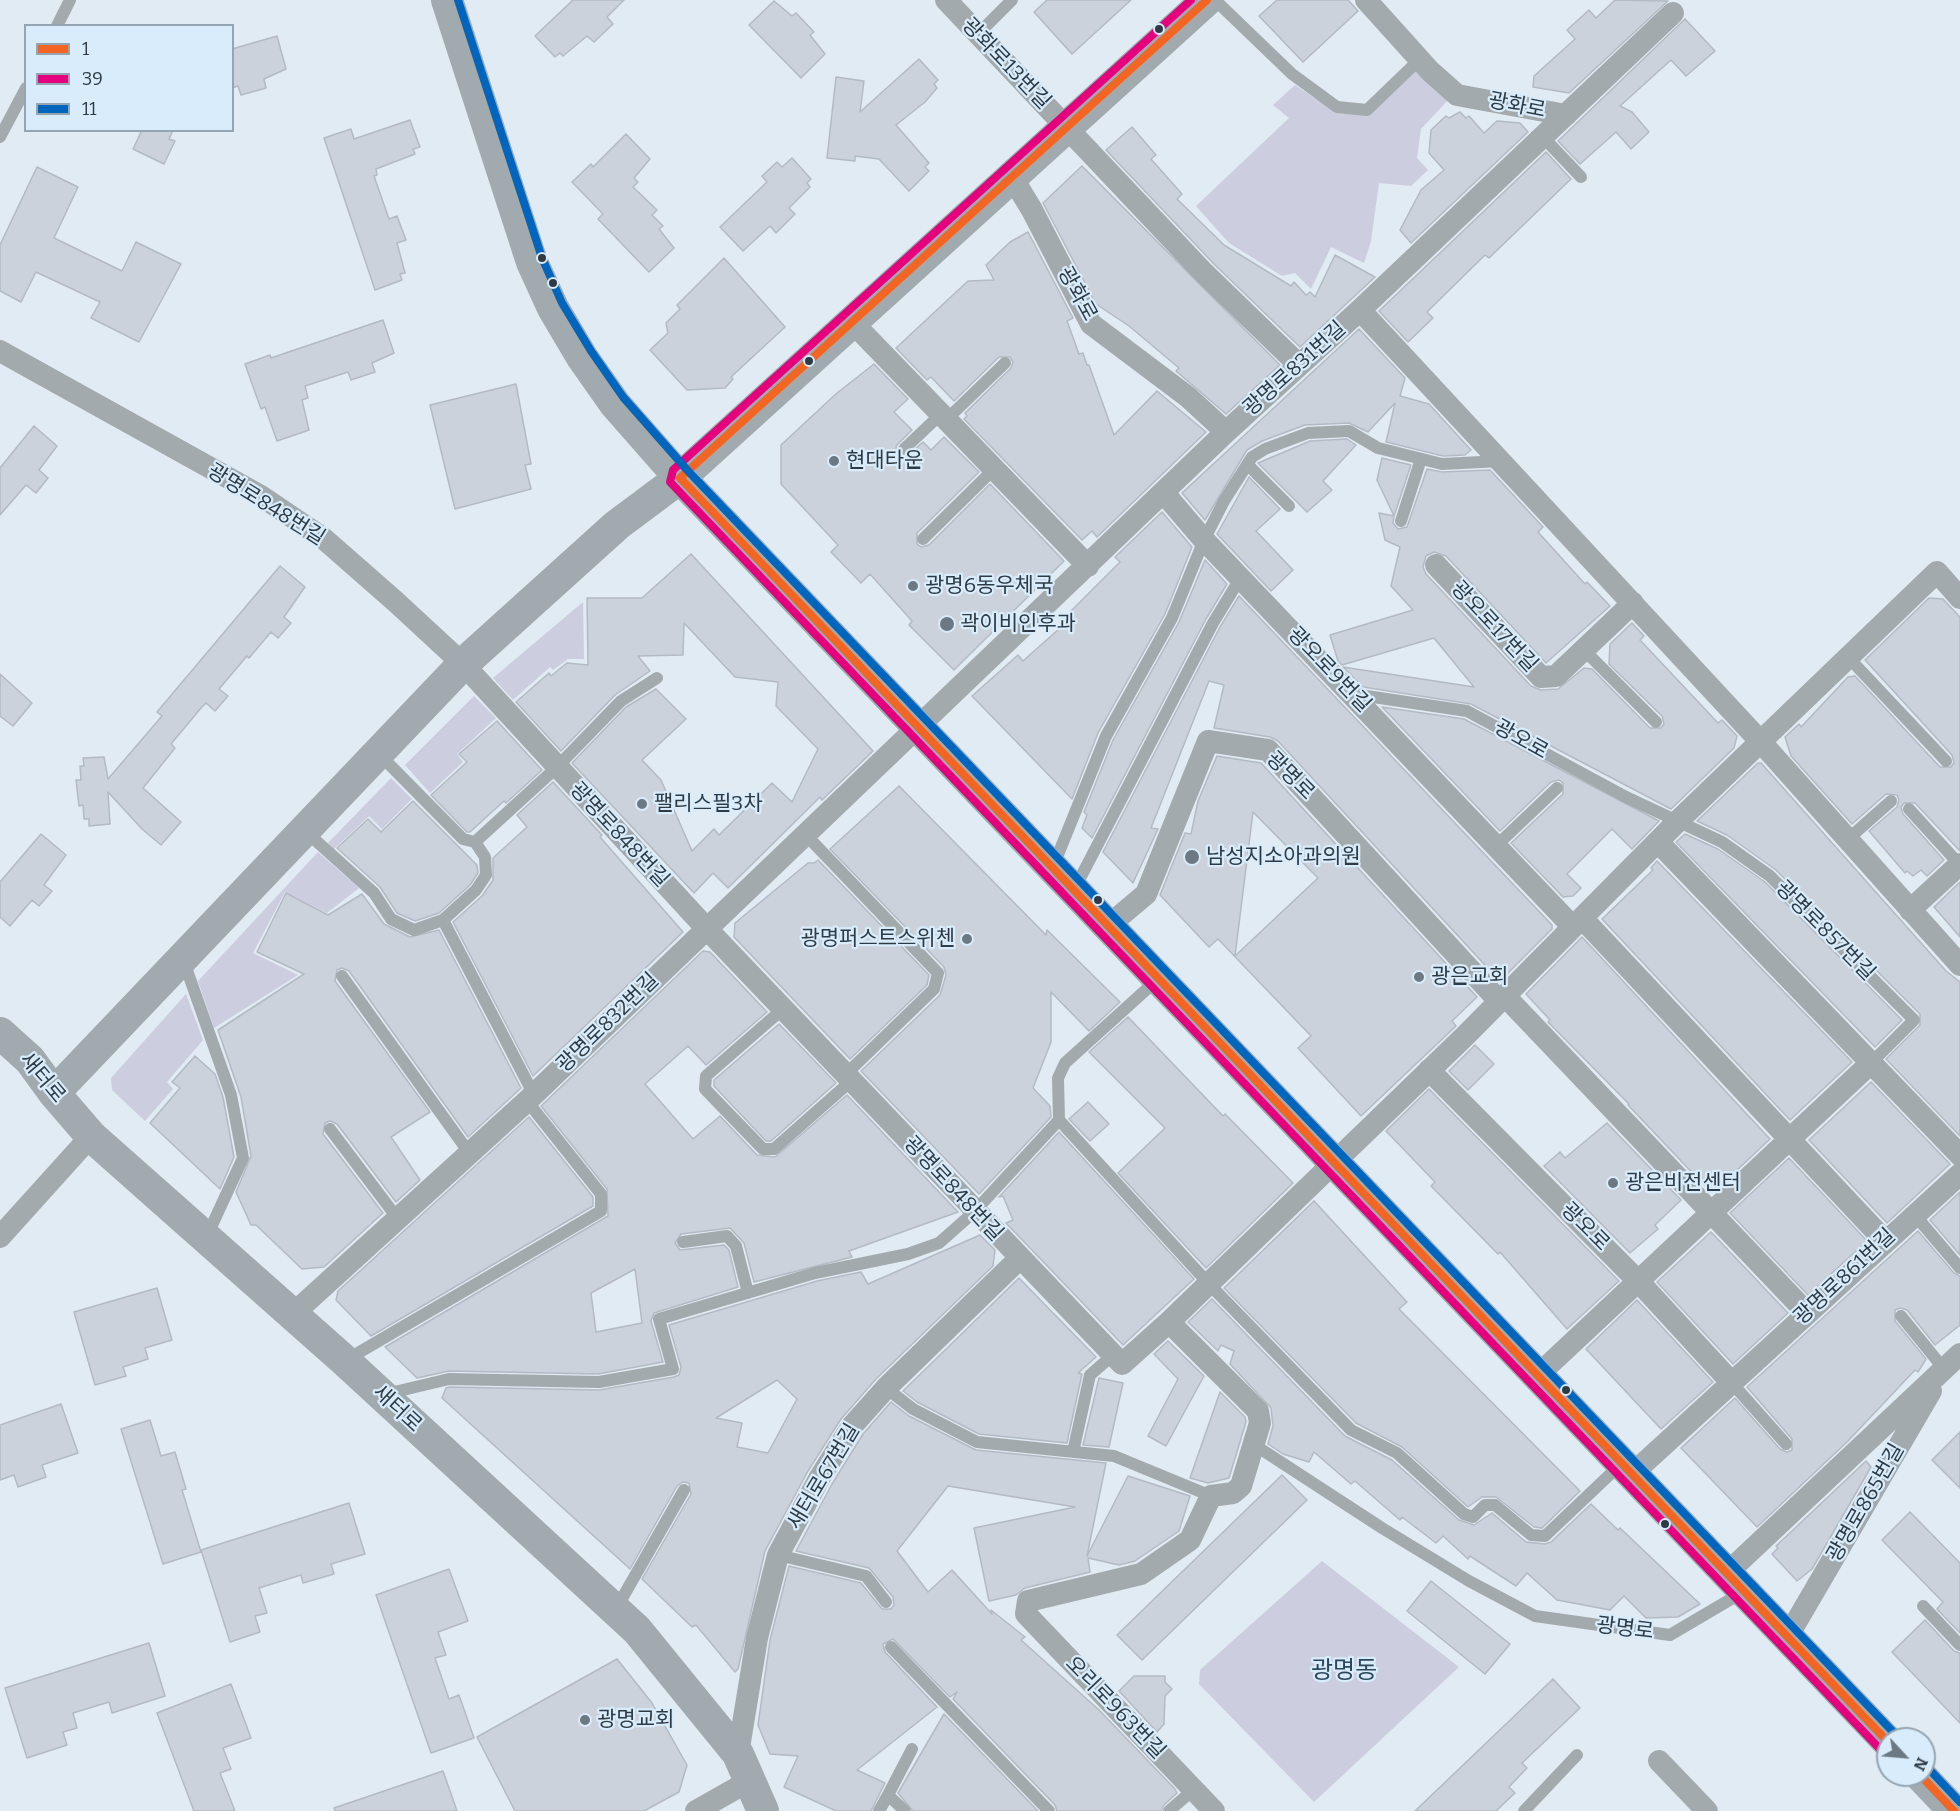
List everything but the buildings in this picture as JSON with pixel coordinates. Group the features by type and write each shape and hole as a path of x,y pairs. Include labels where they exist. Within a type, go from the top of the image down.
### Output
{"street":[{"path":"447,0 532,262 554,308 582,357 615,404 680,478 1876,1729"},
{"name":"광화로13번길","path":"946,0 1067,127"},
{"path":"54,1093 463,664 616,525 680,478 1207,0"},
{"name":"광화로","path":"1366,0 1456,95 1566,115"},
{"name":"광명로831번길","path":"920,728 1226,432 1360,310 1673,13"},
{"path":"1067,127 1204,273 1299,365"},
{"name":"광화로","path":"1012,177 1032,210 1091,324 1188,397 1226,432"},
{"path":"1360,310 1760,741 1960,966"},
{"path":"851,321 1088,566"},
{"name":"광명로848번길","path":"0,351 261,496 322,538 463,664 556,768 707,929 974,1212 1113,1355"},
{"name":"광오로9번길","path":"1163,492 1204,540 1496,846 1577,922"},
{"name":"광오로17번길","path":"1436,565 1541,677 1556,676 1632,603"},
{"path":"1113,1355 1122,1364 1209,1284 1502,999 1679,820 1937,572 1960,598"},
{"name":"광명로832번길","path":"293,1314 530,1098 920,728"},
{"name":"광명로","path":"1108,926 1146,894 1208,741 1268,750 1502,999"},
{"path":"1658,842 1960,1155"},
{"path":"1910,910 1960,864"},
{"path":"1577,922 1791,1141 1885,1241"},
{"path":"1502,999 1714,1213 1807,1312"},
{"name":"새터로","path":"0,1033 30,1060 54,1093 91,1136 345,1361 645,1639 744,1768 763,1811"},
{"name":"광명로857번길","path":"1538,1376 1791,1141 1872,1062"},
{"name":"광오로","path":"1429,1070 1640,1282"},
{"path":"0,1237 91,1136"},
{"name":"광명로861번길","path":"1627,1468 1731,1382 1960,1173"},
{"name":"새터로67번길","path":"744,1768 757,1638 778,1556 852,1426 886,1388 1019,1259"},
{"path":"1640,1282 1731,1382"},
{"path":"1169,1322 1258,1411 1260,1423 1241,1486 1233,1493 1211,1496"},
{"name":"광명로865번길","path":"1736,1582 1952,1362"},
{"name":"광명로865번길","path":"1788,1636 1952,1362"},
{"name":"오리로963번길","path":"1211,1496 1190,1540 1141,1574 1028,1601 1026,1614 1214,1811"},
{"path":"1659,1761 1707,1811"},
{"path":"696,1811 744,1768"},
{"path":"1931,1787 1954,1811"}],"lane":[{"path":"58,24 70,0"},
{"path":"978,34 1012,0"},
{"path":"1215,0 1292,74 1337,107 1367,110 1420,59"},
{"path":"0,137 24,92"},
{"path":"1543,137 1581,177"},
{"path":"904,449 1005,363"},
{"path":"1063,879 1106,736 1172,618 1204,540 1224,501 1252,457 1265,448 1308,433 1349,431 1378,448 1442,464 1501,461"},
{"path":"1401,521 1421,459"},
{"path":"1248,465 1289,506"},
{"path":"923,539 994,469"},
{"path":"1063,879 1241,577"},
{"path":"1583,649 1656,722"},
{"path":"1848,657 1946,761"},
{"path":"475,842 556,768 621,701 657,678"},
{"name":"광오로","path":"1351,693 1467,711 1626,797 1679,820"},
{"path":"304,830 374,893 391,919 414,930 443,920 476,890 486,875 485,857 475,842 463,839 378,753"},
{"path":"1496,846 1557,788"},
{"path":"1847,840 1891,801"},
{"path":"1909,809 1960,864"},
{"name":"광명로857번길","path":"1679,820 1722,842 1770,876 1914,1020 1872,1062"},
{"path":"784,1008 706,1076 705,1089 763,1149 774,1149 849,1078 934,989 938,973 806,835"},
{"path":"345,1361 601,1211 601,1194 530,1098 443,920"},
{"path":"182,959 231,1095 243,1158 206,1237"},
{"path":"342,976 470,1154"},
{"path":"1159,979 1065,1063 1058,1078 1059,1120 1209,1284 1351,1430 1397,1453 1464,1514 1473,1517 1485,1505 1495,1505 1531,1535 1545,1536 1627,1468"},
{"path":"382,1395 449,1379 598,1382 673,1369 659,1319 815,1273 908,1254 939,1243 974,1212 1059,1120"},
{"path":"330,1130 398,1219"},
{"path":"1914,1214 1960,1268"},
{"path":"684,1242 727,1236 736,1246 748,1293"},
{"path":"1901,1316 1952,1362"},
{"path":"1073,1452 1090,1375 1113,1355"},
{"path":"1731,1382 1786,1444"},
{"path":"886,1388 913,1409 977,1442 1114,1456 1211,1496"},
{"name":"광명로","path":"1253,1444 1290,1470 1469,1581 1535,1616 1670,1635 1736,1582"},
{"path":"615,1610 684,1490"},
{"path":"778,1556 866,1576 886,1602"},
{"path":"1923,1606 1960,1645"},
{"path":"891,1647 1049,1811"},
{"path":"879,1811 912,1749"},
{"path":"1524,1811 1577,1755"},
{"path":"1169,1811 1193,1790"},
{"path":"888,1795 905,1811"}],"shaded area":[{"path":"1417,68 1451,97 1421,129 1417,158 1428,170 1411,186 1379,183 1371,241 1364,263 1331,247 1311,289 1295,273 1282,276 1229,243 1196,206 1289,118 1273,105 1295,85 1337,113 1369,115"},
{"path":"583,602 584,659 568,659 553,670 550,667 513,700 493,678"},
{"path":"474,696 496,718 457,754 463,762 430,793 405,765"},
{"path":"391,778 412,799 382,829 369,816 334,849 328,843"},
{"path":"318,852 359,888 327,913 285,892 253,953 298,975 214,1028 198,981"},
{"path":"186,994 203,1040 167,1082 173,1089 145,1121 112,1090 111,1078"},
{"path":"1322,1561 1459,1667 1314,1802 1199,1684 1200,1670"}],"transit line":[{"name":"11","path":"458,0 542,258 562,303 591,351 623,397 688,471 1888,1727"},
{"name":"39","path":"1191,0 673,470 670,482 1876,1745"},
{"name":"1","path":"1207,0 680,478 1876,1729"},
{"name":"11","path":"1936,1776 1960,1802"},
{"name":"1","path":"1931,1787 1954,1811"}],"place":[{"name":"현대타운","path":"834,461"},
{"name":"광명6동우체국","path":"913,586"},
{"name":"곽이비인후과","path":"947,624"},
{"name":"팰리스필3차","path":"642,804"},
{"name":"남성지소아과의원","path":"1192,857"},
{"name":"광명퍼스트스위첸","path":"967,939"},
{"name":"광은교회","path":"1419,977"},
{"name":"광은비전센터","path":"1613,1183"},
{"name":"광명교회","path":"585,1720"}],"district":[{"name":"광명동","path":"1344,1671"}]}
